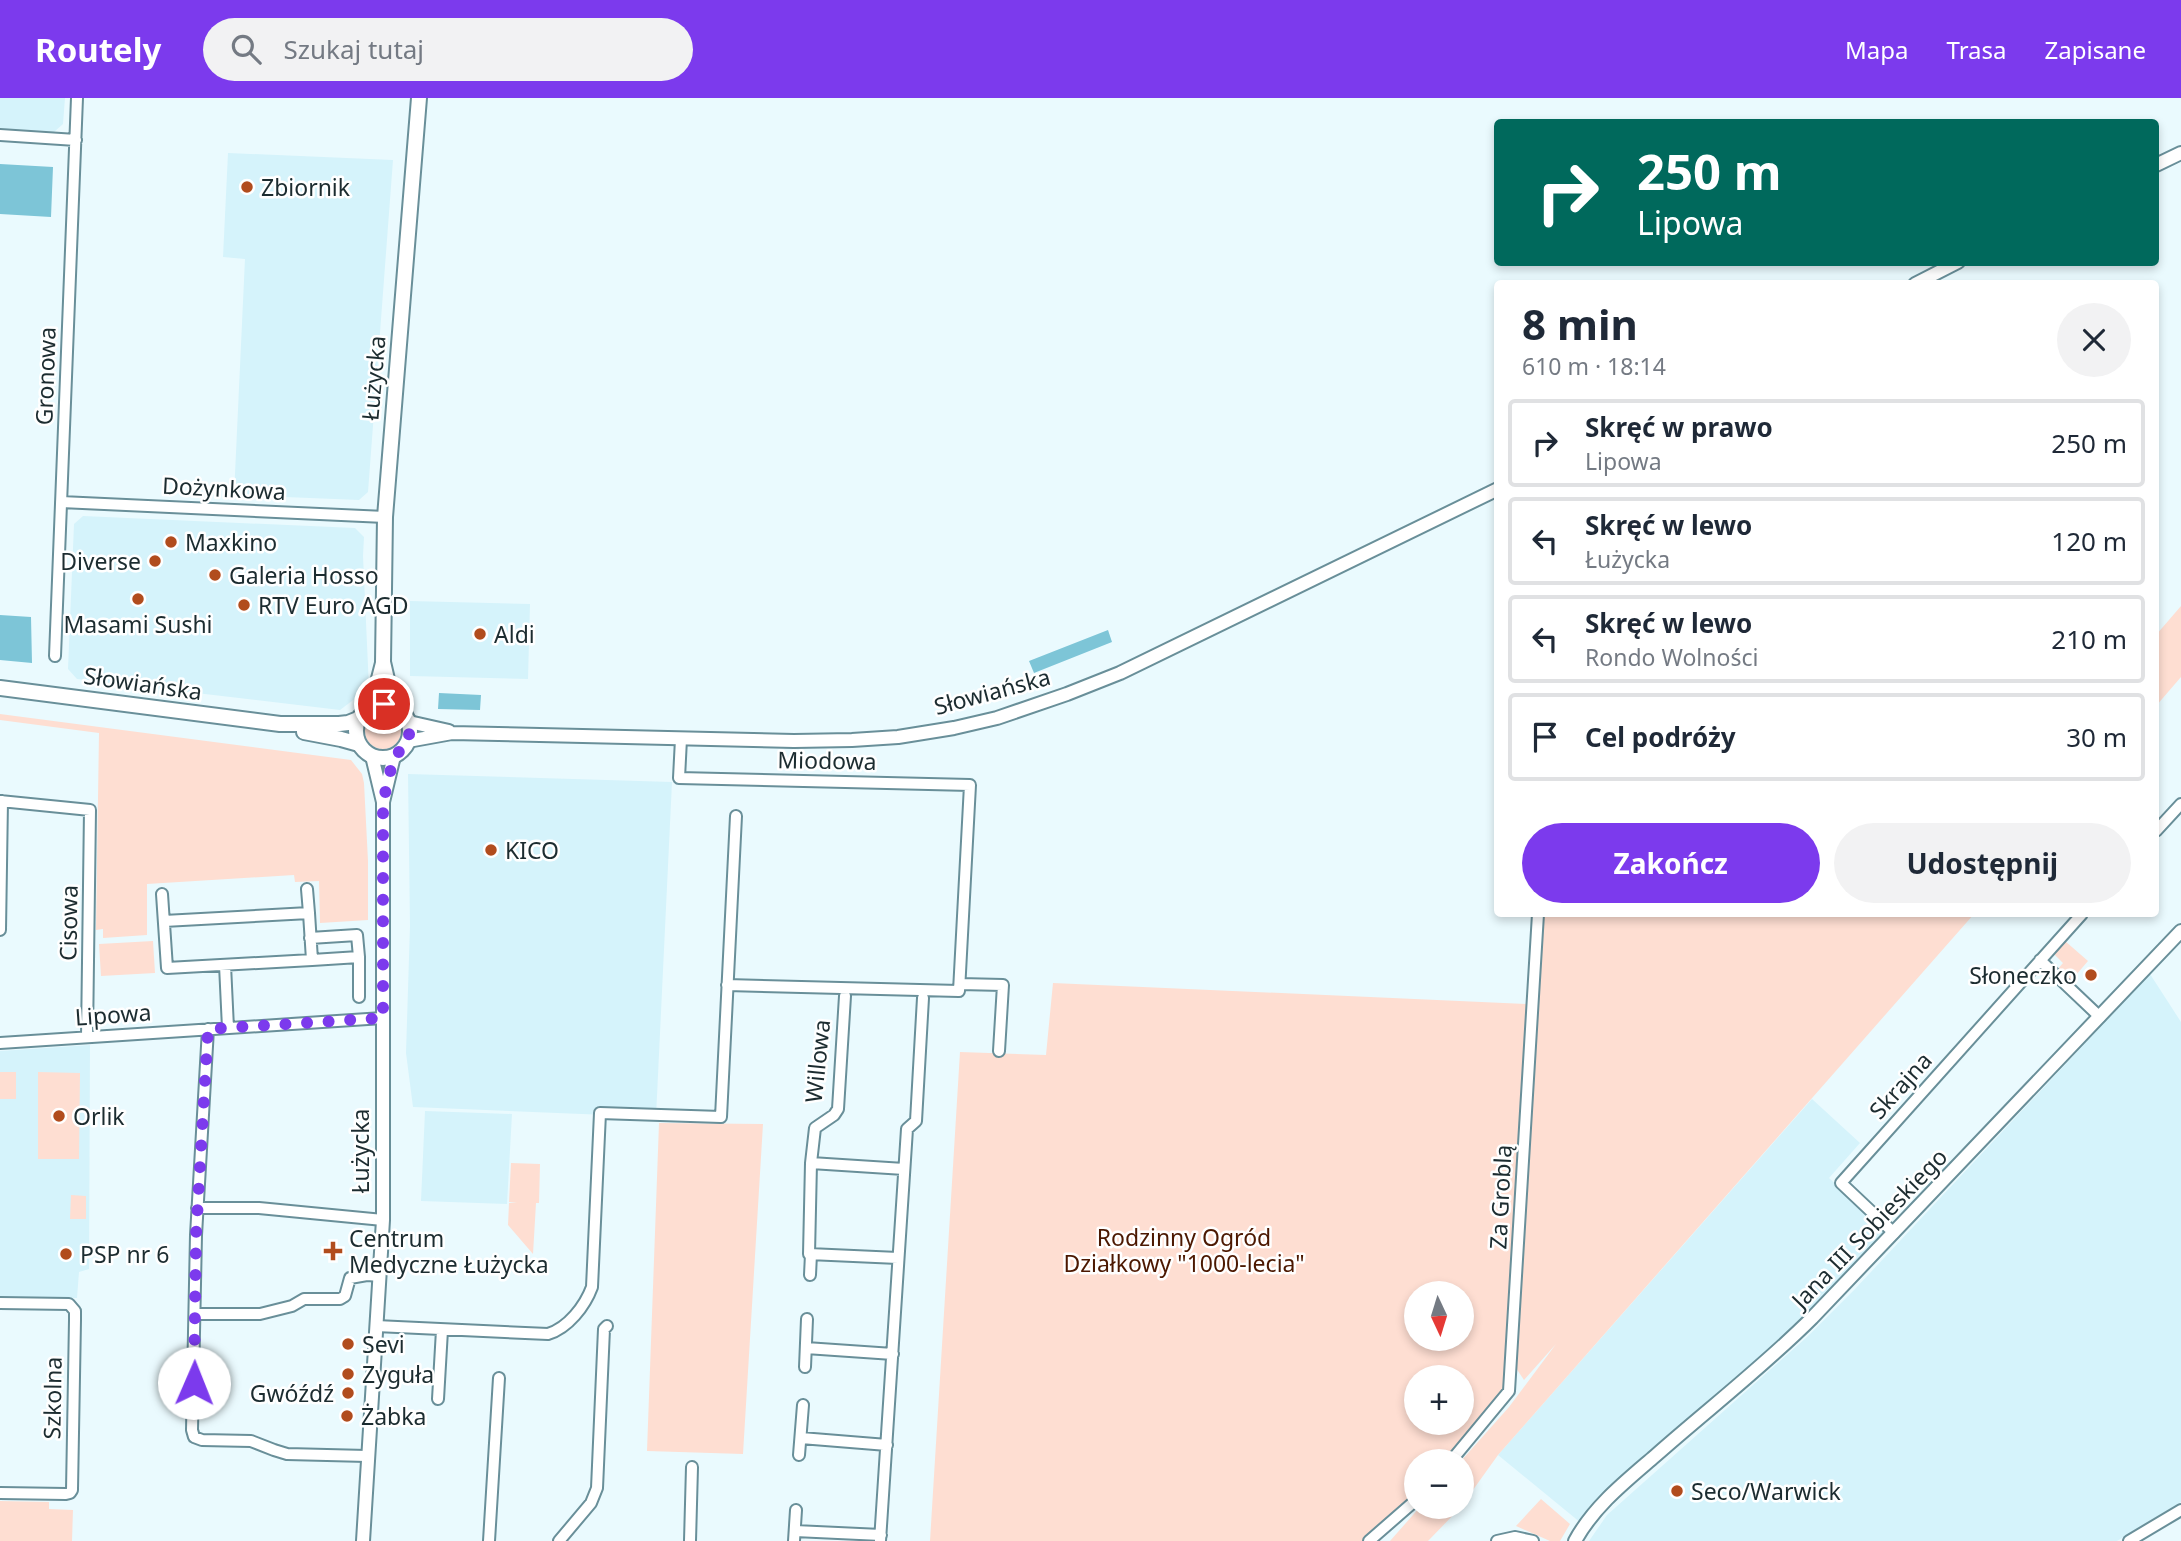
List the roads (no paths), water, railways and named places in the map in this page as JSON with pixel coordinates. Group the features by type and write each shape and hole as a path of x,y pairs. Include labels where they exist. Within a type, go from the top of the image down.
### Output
{"main road":[{"name":"Łużycka","path":"372,706 383,662 385,517 419,98"},
{"name":"Łużycka","path":"383,662 396,707"},
{"name":"Słowiańska","path":"0,688 280,724 339,724 358,719"},
{"path":"384,704 396,707 409,722 408,741 394,756 372,756 359,744 355,732 358,719 372,706 384,704"},
{"name":"Słowiańska","path":"280,724 294,730 359,744"}],"street":[{"name":"Gronowa","path":"55,656 77,98"},
{"path":"0,135 76,139"},
{"path":"2159,164 2181,153"},
{"path":"1923,280 1950,266"},
{"name":"Słowiańska","path":"408,741 452,733 852,740 921,734 998,718 1120,673 1494,491"},
{"name":"Dożynkowa","path":"61,502 385,517"},
{"name":"Słowiańska","path":"409,722 452,733"},
{"name":"Miodowa","path":"681,739 678,778 970,785 960,984"},
{"name":"Łużycka","path":"372,756 383,802"},
{"name":"Łużycka","path":"363,1541 383,1220 383,802 394,756"},
{"path":"0,930 1,801"},
{"name":"Cisowa","path":"1,801 90,810 88,1037"},
{"path":"2159,828 2181,804"},
{"path":"376,1326 548,1334 557,1332 587,1299 592,1287 600,1113 721,1117 736,816"},
{"path":"307,888 312,960"},
{"name":"Lipowa","path":"162,894 167,968 359,957"},
{"path":"164,921 309,913"},
{"name":"Za Groblą","path":"1461,1449 1509,1391 1538,917"},
{"name":"Skrajna","path":"1894,1233 1841,1183 2079,917"},
{"name":"Jana III Sobieskiego","path":"1575,1541 1590,1517 1603,1503 1794,1336 2181,931"},
{"path":"310,938 357,935 359,997"},
{"path":"2040,960 2100,1017"},
{"path":"225,965 229,1027"},
{"path":"727,985 959,991 960,984 1003,985 999,1051"},
{"name":"Willowa","path":"810,1275 811,1163 815,1128 838,1109 845,996"},
{"path":"796,1510 795,1536 881,1538 907,1129 916,1121 923,998"},
{"name":"Lipowa","path":"0,1043 383,1018"},
{"path":"208,1029 197,1208 194,1437 202,1440 251,1441 287,1454 367,1456"},
{"path":"811,1163 904,1169"},
{"path":"197,1208 259,1208 383,1220"},
{"path":"811,1254 898,1258"},
{"path":"195,1314 260,1314 292,1306 304,1299 343,1298 350,1278 380,1276"},
{"name":"Szkolna","path":"0,1303 69,1304 75,1311 75,1320 72,1490 66,1494 0,1493"},
{"path":"804,1367 807,1319"},
{"path":"559,1541 591,1503 597,1488 604,1329 607,1326"},
{"path":"438,1399 442,1330"},
{"path":"806,1348 893,1354"},
{"path":"489,1541 499,1378"},
{"path":"799,1455 803,1405"},
{"path":"801,1438 887,1445"},
{"path":"690,1541 692,1467"},
{"path":"2130,1541 2181,1510"},
{"path":"1369,1541 1404,1512"},
{"path":"1497,1541 1515,1536 1534,1541"}],"water":[{"path":"0,164 53,167 51,217 0,214"},
{"path":"0,615 31,617 32,663 0,660"},
{"path":"1108,630 1112,642 1034,673 1029,661"},
{"path":"439,693 481,695 480,710 438,709"}],"place":[{"name":"Zbiornik","path":"247,187"},
{"name":"Maxkino","path":"171,542"},
{"name":"Diverse","path":"155,561"},
{"name":"Galeria Hosso","path":"215,575"},
{"name":"Masami Sushi","path":"138,599"},
{"name":"RTV Euro AGD","path":"244,605"},
{"name":"Aldi","path":"480,634"},
{"name":"KICO","path":"491,850"},
{"name":"Słoneczko","path":"2091,975"},
{"name":"Orlik","path":"59,1116"},
{"name":"Centrum Medyczne Łużycka","path":"333,1251"},
{"name":"PSP nr 6","path":"66,1254"},
{"name":"Sevi","path":"348,1344"},
{"name":"Zyguła","path":"348,1374"},
{"name":"Gwóźdź","path":"348,1393"},
{"name":"Żabka","path":"347,1416"},
{"name":"Seco/Warwick","path":"1677,1491"}],"park label":[{"name":"Rodzinny Ogród Działkowy \"1000-lecia\"","path":"1184,1250"}]}
